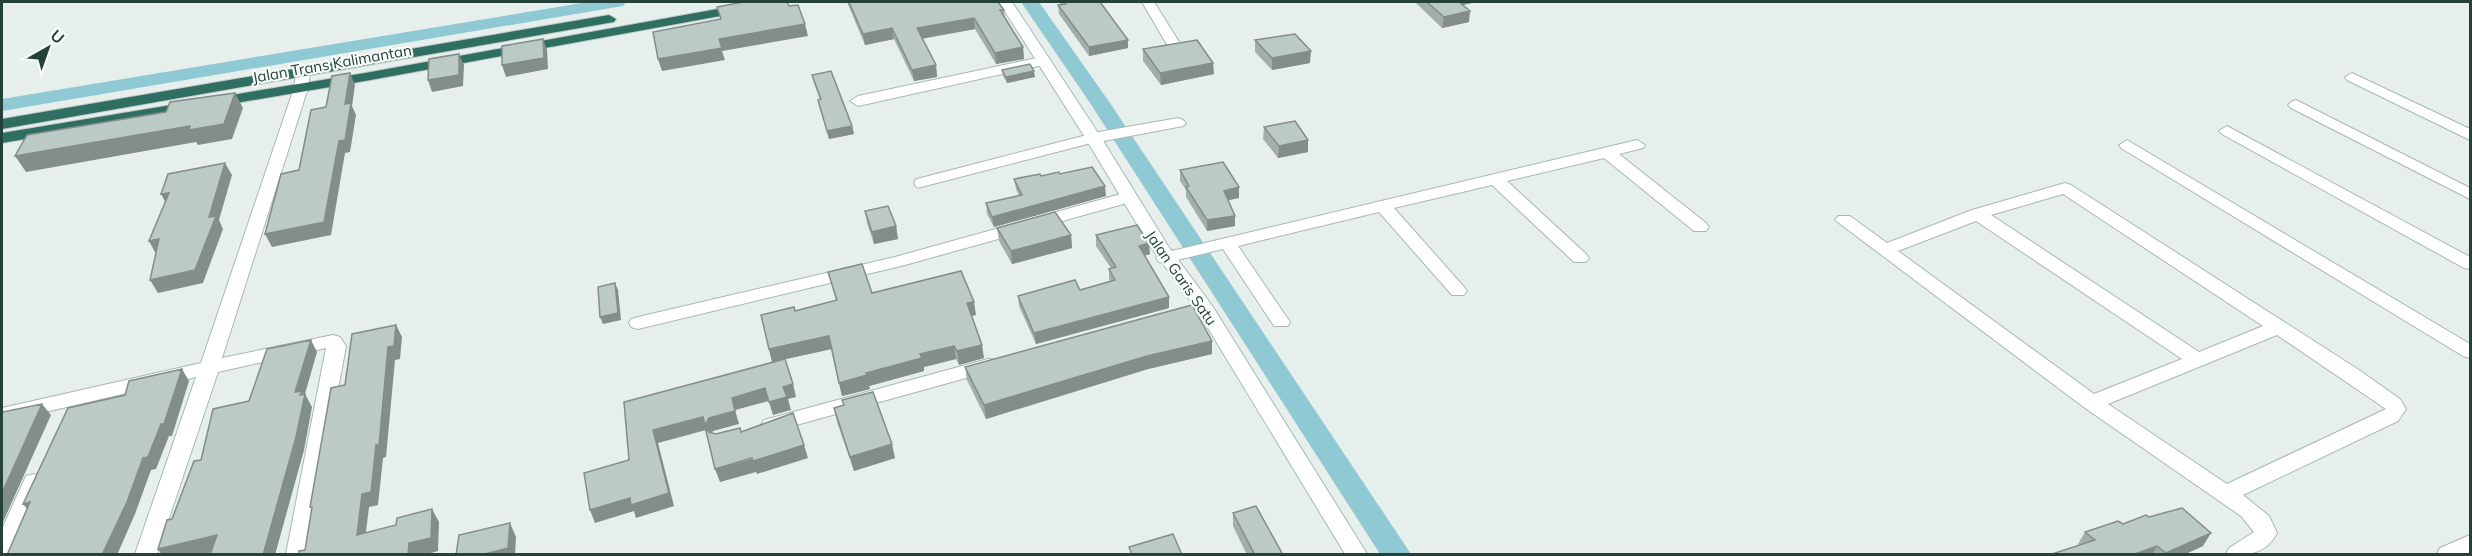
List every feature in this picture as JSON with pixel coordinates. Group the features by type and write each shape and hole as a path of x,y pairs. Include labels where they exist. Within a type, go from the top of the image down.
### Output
{"highway":[{"name":"Jalan Trans Kalimantan","path":"366,69 714,2"},
{"name":"Jalan Trans Kalimantan","path":"2,124 302,80 775,2"},
{"name":"Jalan Trans Kalimantan","path":"2,138 302,80"}],"street":[{"name":"Jalan Garis Satu","path":"1005,2 1042,61 1101,136 1128,197 1165,258 1204,307 1356,555"},
{"path":"1148,2 1174,45"},
{"path":"858,101 1042,61"},
{"path":"2352,77 2470,135"},
{"path":"146,555 210,366 302,80"},
{"path":"2296,105 2470,194"},
{"path":"1101,136 1178,123"},
{"path":"2227,130 2470,264"},
{"path":"1165,258 1637,145"},
{"path":"2127,145 2470,352"},
{"path":"1607,152 1700,227"},
{"path":"1495,179 1580,258"},
{"path":"1885,250 1978,214 2065,188 2393,404 2395,413 2224,494"},
{"path":"638,323 899,261 1128,197"},
{"path":"1383,206 1458,291"},
{"path":"1978,214 2197,360"},
{"path":"1844,220 2092,403 2261,522 2266,533 2261,540 2236,555"},
{"path":"1227,242 1281,322"},
{"path":"1182,312 1204,307"},
{"path":"2092,403 2278,327"},
{"path":"2,415 316,343 336,343 336,355 297,555"},
{"path":"754,429 1006,360"},
{"path":"63,419 73,399"},
{"path":"2,554 44,460"},
{"path":"2448,555 2470,544"}],"lane":[{"path":"56,129 79,136"},
{"path":"919,183 1101,136"}],"building":[{"path":"743,2 787,2 789,6 798,5 805,24 719,39 722,48 658,59 653,32 721,19 717,7"},
{"path":"849,2 998,2 1004,10 1000,10 1023,47 995,53 974,18 917,28 936,65 912,70 892,28 863,34"},
{"path":"1065,2 1100,2 1128,40 1089,47 1058,5 1066,4"},
{"path":"1427,2 1459,2 1470,11 1444,17"},
{"path":"1295,34 1311,51 1272,58 1255,40"},
{"path":"543,39 544,58 502,65 502,46"},
{"path":"1197,40 1213,63 1160,73 1143,49"},
{"path":"459,54 459,75 428,80 429,59"},
{"path":"1030,64 1034,71 1006,77 1002,70"},
{"path":"831,71 852,126 827,131 818,100 821,99 812,75"},
{"path":"350,73 345,104 351,103 345,140 339,141 324,222 265,234 281,174 299,170 311,110 326,107 332,76"},
{"path":"235,93 224,124 189,130 190,126 15,156 27,135 166,112 170,102"},
{"path":"1295,121 1308,140 1279,146 1264,127"},
{"path":"1223,162 1239,187 1224,191 1235,216 1207,220 1186,187 1189,186 1180,170"},
{"path":"225,163 209,217 216,216 195,270 150,280 159,239 149,241 169,193 161,194 168,174"},
{"path":"1092,167 1105,186 992,217 986,203 1022,195 1014,179 1040,174 1041,176 1059,172 1060,174"},
{"path":"888,206 896,226 872,232 865,211"},
{"path":"1055,212 1071,235 1011,251 997,228"},
{"path":"1137,225 1149,243 1139,246 1169,297 1034,333 1018,296 1075,280 1080,290 1115,280 1109,269 1116,267 1096,235"},
{"path":"862,264 872,293 961,271 974,302 967,303 982,345 957,351 954,346 920,354 922,358 839,383 829,336 769,349 761,315 794,307 795,311 837,300 828,272"},
{"path":"615,283 618,313 600,317 598,287"},
{"path":"1192,305 1212,341 1147,356 984,405 965,367"},
{"path":"396,325 394,346 388,347 379,445 376,445 371,492 362,494 357,535 396,525 397,518 432,509 431,538 409,543 408,555 299,555 299,551 305,550 312,507 310,507 331,388 345,385 352,334"},
{"path":"311,340 295,392 302,391 300,395 305,394 296,437 263,555 210,555 217,535 158,549 167,520 172,519 194,461 201,460 213,409 249,401 267,349"},
{"path":"785,359 793,384 783,387 787,397 769,402 765,388 732,398 735,411 709,418 705,425 703,417 653,430 669,493 631,505 630,498 590,510 584,473 629,460 624,402"},
{"path":"182,369 164,424 161,424 148,457 143,458 127,502 102,555 7,555 30,502 23,504 68,408 125,395 129,381"},
{"path":"873,392 892,444 850,457 834,408 844,405 842,400"},
{"path":"42,404 2,493 2,412"},
{"path":"793,413 804,445 753,461 752,458 715,469 705,427 709,432 716,434 740,428 741,432"},
{"path":"1256,506 1283,555 1255,555 1233,513"},
{"path":"2182,508 2211,533 2166,553 2157,546 2132,555 2049,555 2095,540 2085,532 2118,521 2123,524 2146,515 2149,517"},
{"path":"510,523 508,548 481,555 456,555 459,535"},
{"path":"1173,534 1182,555 1132,555 1129,547"}],"waterway":[{"path":"2,105 617,2"},
{"path":"1030,2 1100,103 1396,554"}]}
